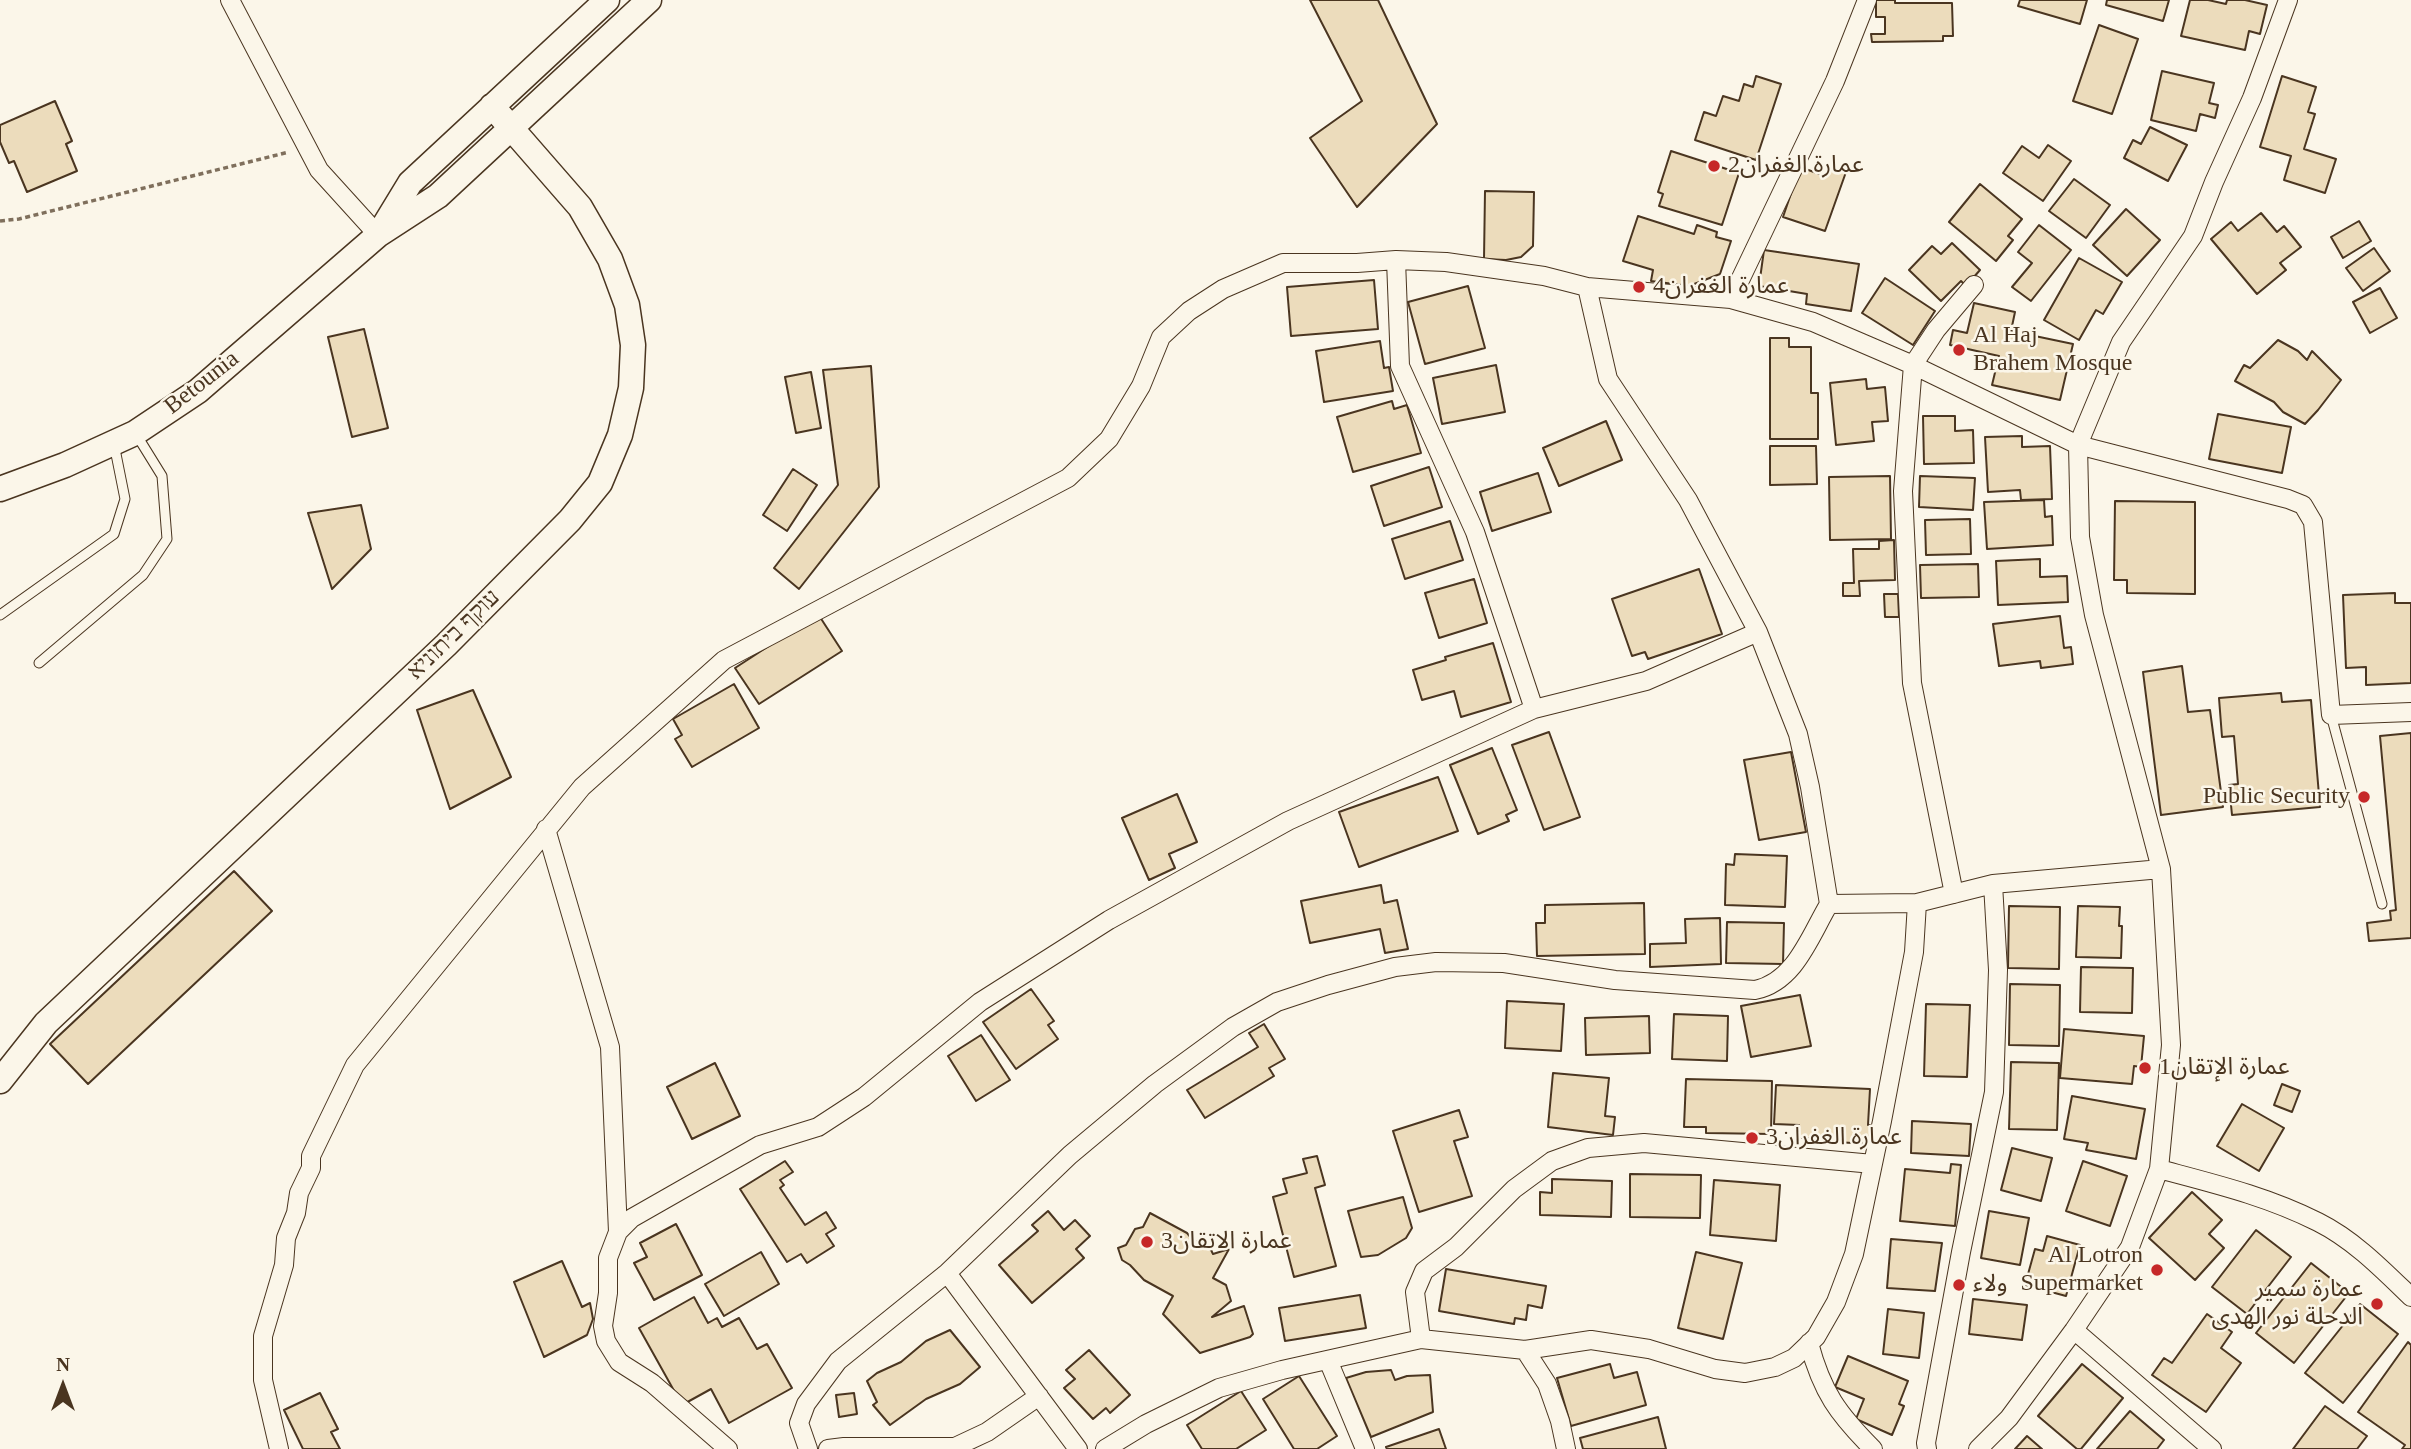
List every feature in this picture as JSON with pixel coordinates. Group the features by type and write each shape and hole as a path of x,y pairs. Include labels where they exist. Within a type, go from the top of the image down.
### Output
{"street":[{"path":"230,0 319,170 378,235"},
{"path":"378,235 410,183 607,0"},
{"path":"378,235 438,196 649,0"},
{"path":"1731,299 1835,81 1867,0"},
{"path":"1978,1449 2009,1418 2074,1330 2130,1247 2159,1169 2171,1045 2161,869 2094,615 2080,537 2078,445 2121,342 2193,236 2252,98 2288,0"},
{"name":"עוקף ביתוניא","path":"0,1081 46,1023 446,645 570,520 600,483 620,435 631,388 633,345 627,305 610,259 580,207 492,106"},
{"name":"Betounia","path":"0,489 65,465 124,438 198,391 378,235"},
{"path":"1396,260 1400,366 1475,532 1534,709"},
{"path":"279,1449 263,1380 263,1336 284,1265 286,1238 296,1213 299,1193 312,1168 312,1156 355,1065 546,829 582,787 724,660 1068,478 1109,439 1140,386 1161,337 1189,311 1223,289 1283,263 1396,260 1446,262 1544,276 1587,287 1731,299 1813,322 1913,365 2078,445 2288,499 2303,505 2313,522 2330,715 2411,712"},
{"path":"1954,894 1912,683 1903,491 1913,365 1936,330 1974,285"},
{"path":"808,1449 799,1423 806,1404 838,1361 947,1273 1070,1155 1134,1102 1233,1027 1277,1002 1395,967 1436,962 1504,963 1615,980 1755,990 1769,987 1790,971 1829,904 1810,787 1798,734 1758,632 1688,500 1608,379 1587,287"},
{"path":"618,1232 632,1219 674,1193 760,1145 818,1127 864,1097 979,1002 1109,920 1288,821 1534,709 1646,681 1758,632"},
{"path":"546,829 610,1047 618,1232 608,1258 608,1293 603,1326 606,1341 619,1362 652,1383 728,1449"},
{"path":"1829,904 1917,904 1993,884 2161,869"},
{"path":"1927,1449 1958,1265 1994,1092 1998,970 1993,884"},
{"path":"1105,1449 1146,1424 1219,1388 1282,1370 1421,1339 1525,1350 1591,1340 1649,1349 1715,1369 1745,1373 1775,1367 1794,1358 1816,1337 1836,1303 1854,1254 1914,952 1917,904"},
{"path":"1421,1339 1415,1292 1424,1271 1456,1247 1514,1189 1552,1161 1588,1148 1644,1143 1873,1164"},
{"path":"2159,1169 2253,1194 2320,1223 2372,1259 2411,1297"},
{"path":"947,1273 1078,1449"},
{"path":"2074,1330 2212,1449"},
{"path":"1809,1343 1817,1372 1830,1398 1845,1422 1873,1449"},
{"path":"1525,1350 1547,1384 1566,1449"},
{"path":"1328,1360 1365,1449"},
{"path":"828,1449 955,1447 987,1432 1039,1396"}],"lane":[{"path":"0,615 114,534 125,499 124,438"},
{"path":"39,663 143,575 167,539 162,476 124,438"},
{"path":"2330,715 2382,904"}],"path":[{"path":"0,221 19,219 308,147"}],"building":[{"path":"1310,0 1378,0 1437,124 1357,207 1310,138 1362,101"},
{"path":"1876,0 1895,0 1895,3 1952,3 1953,36 1943,36 1943,41 1872,42 1871,34 1885,34 1885,17 1876,17"},
{"path":"2020,0 2087,0 2080,24 2018,6"},
{"path":"2107,0 2169,0 2163,21 2106,5"},
{"path":"2190,0 2226,4 2227,0 2245,0 2267,5 2260,34 2249,31 2245,50 2181,36"},
{"path":"2099,25 2138,39 2112,114 2073,101"},
{"path":"2162,71 2214,83 2209,103 2218,105 2215,118 2200,114 2196,131 2151,120"},
{"path":"1756,76 1781,84 1756,160 1695,140 1704,112 1716,116 1723,96 1739,101 1744,84 1753,87"},
{"path":"2282,76 2316,87 2308,112 2315,114 2304,149 2336,159 2325,193 2284,180 2291,156 2260,147"},
{"path":"55,101 72,141 66,144 77,171 27,192 14,161 9,163 0,142 0,125"},
{"path":"2150,127 2187,145 2168,181 2124,158 2133,140 2141,144"},
{"path":"2048,145 2071,161 2043,201 2003,173 2022,146 2039,158"},
{"path":"1671,151 1739,173 1722,225 1659,206 1663,194 1658,192"},
{"path":"1829,166 1846,172 1825,231 1783,217 1800,167 1825,176"},
{"path":"2074,179 2110,205 2086,238 2049,211"},
{"path":"1980,184 2022,219 2008,236 2013,240 1996,261 1949,222"},
{"path":"1485,191 1534,192 1533,246 1521,257 1506,260 1484,259"},
{"path":"2126,209 2160,240 2127,276 2093,245"},
{"path":"2261,213 2277,232 2284,226 2301,247 2280,263 2286,270 2257,294 2211,239 2231,222 2238,231"},
{"path":"1638,216 1694,234 1697,225 1717,232 1716,237 1731,241 1720,274 1689,286 1651,281 1653,270 1623,261"},
{"path":"2359,221 2371,241 2343,258 2331,237"},
{"path":"2039,225 2071,250 2031,301 2012,287 2032,263 2018,252"},
{"path":"1952,243 1980,270 1966,286 1961,281 1941,301 1909,270 1932,246 1941,254"},
{"path":"2374,248 2390,271 2363,291 2346,268"},
{"path":"1764,250 1859,264 1851,311 1806,304 1807,294 1759,286"},
{"path":"2079,258 2122,282 2103,314 2096,310 2079,340 2044,320"},
{"path":"1885,278 1935,311 1913,345 1862,313"},
{"path":"1374,280 1378,329 1291,336 1287,287"},
{"path":"1468,286 1485,348 1425,364 1408,302"},
{"path":"2380,288 2397,318 2370,333 2353,302"},
{"path":"1974,303 2015,312 2011,331 2073,344 2060,400 1992,385 1999,356 1950,345 1953,330 1967,333"},
{"path":"364,329 388,428 352,437 328,337"},
{"path":"1770,338 1789,338 1789,347 1811,347 1811,393 1818,393 1818,439 1770,439"},
{"path":"2278,340 2298,351 2307,360 2312,351 2341,380 2305,424 2283,412 2274,402 2235,381 2244,365 2250,368"},
{"path":"1380,341 1384,368 1389,367 1393,391 1324,402 1316,351"},
{"path":"1496,365 1505,412 1442,424 1433,378"},
{"path":"871,366 879,487 799,589 774,568 838,485 823,370"},
{"path":"811,372 821,428 796,433 785,377"},
{"path":"1866,379 1867,389 1885,387 1888,421 1872,422 1874,441 1836,445 1830,383"},
{"path":"1392,401 1394,409 1407,405 1421,453 1353,472 1337,417"},
{"path":"2218,414 2291,427 2282,473 2209,459"},
{"path":"1923,416 1955,416 1955,431 1973,430 1974,463 1924,464"},
{"path":"1606,421 1622,460 1559,486 1543,448"},
{"path":"2022,436 2022,447 2050,446 2052,499 2021,500 2020,490 1988,492 1985,437"},
{"path":"1770,446 1816,446 1817,484 1770,485"},
{"path":"1429,467 1442,507 1384,526 1371,486"},
{"path":"793,469 817,485 787,531 763,515"},
{"path":"1538,473 1551,512 1492,531 1480,492"},
{"path":"1890,476 1891,539 1830,540 1829,477"},
{"path":"1920,476 1975,478 1973,510 1919,507"},
{"path":"2044,500 2045,517 2052,516 2053,545 1987,549 1984,502"},
{"path":"2115,501 2195,502 2195,594 2127,593 2127,580 2114,580"},
{"path":"361,505 371,549 332,589 308,513"},
{"path":"1970,519 1971,554 1926,555 1925,520"},
{"path":"1450,521 1463,560 1405,579 1392,539"},
{"path":"1894,540 1895,580 1859,581 1860,596 1843,596 1843,583 1854,583 1853,549 1879,549 1879,541"},
{"path":"2040,559 2040,577 2067,576 2068,602 1998,605 1996,561"},
{"path":"1978,564 1979,597 1921,598 1920,565"},
{"path":"1699,569 1722,634 1648,659 1645,652 1632,656 1612,599"},
{"path":"1474,579 1487,623 1439,638 1425,593"},
{"path":"2395,593 2395,603 2411,603 2411,683 2366,685 2366,667 2346,668 2343,595"},
{"path":"1884,594 1898,594 1899,617 1885,617"},
{"path":"818,614 842,651 759,704 735,668"},
{"path":"2060,616 2064,648 2071,647 2073,664 2041,668 2040,661 1999,666 1993,624"},
{"path":"1493,643 1511,702 1461,717 1454,691 1422,700 1413,670"},
{"path":"2182,666 2188,712 2210,710 2223,807 2161,815 2143,672"},
{"path":"734,684 759,728 692,767 675,739 682,735 673,719"},
{"path":"473,690 511,777 450,809 417,710"},
{"path":"2281,693 2282,702 2311,700 2320,807 2232,815 2229,785 2238,784 2234,736 2222,737 2219,698"},
{"path":"1549,732 1580,817 1544,830 1512,745"},
{"path":"2411,733 2411,938 2369,941 2367,923 2391,920 2390,911 2396,910 2380,736"},
{"path":"1492,748 1517,810 1506,815 1509,821 1478,834 1450,765"},
{"path":"1791,752 1806,832 1759,840 1744,760"},
{"path":"1438,777 1458,831 1359,867 1339,812"},
{"path":"1177,794 1197,842 1169,854 1175,868 1149,880 1122,818"},
{"path":"1735,854 1787,856 1785,907 1725,905 1726,864 1734,865"},
{"path":"234,871 272,911 88,1084 50,1044"},
{"path":"1381,885 1384,903 1397,900 1408,949 1385,953 1380,929 1310,943 1301,901"},
{"path":"1644,903 1645,954 1537,956 1536,923 1545,923 1545,905"},
{"path":"2009,906 2060,907 2059,969 2008,968"},
{"path":"2078,906 2120,907 2121,958 2076,957"},
{"path":"1720,918 1721,964 1650,967 1650,944 1686,943 1685,919"},
{"path":"1727,922 1784,923 1783,964 1726,963"},
{"path":"2081,967 2133,968 2132,1013 2080,1012"},
{"path":"2010,984 2060,985 2059,1046 2009,1045"},
{"path":"1031,989 1054,1021 1048,1025 1058,1039 1016,1069 983,1022"},
{"path":"1800,995 1811,1046 1751,1057 1741,1006"},
{"path":"1507,1001 1564,1004 1561,1051 1505,1048"},
{"path":"1926,1004 1970,1005 1967,1077 1924,1076"},
{"path":"1674,1014 1728,1016 1727,1061 1672,1059"},
{"path":"1649,1016 1650,1053 1586,1055 1585,1018"},
{"path":"1264,1024 1285,1059 1269,1068 1274,1076 1205,1118 1187,1090 1258,1047 1249,1033"},
{"path":"2064,1029 2144,1036 2141,1067 2134,1066 2132,1084 2060,1078"},
{"path":"981,1035 1010,1080 976,1101 948,1056"},
{"path":"2011,1062 2059,1063 2057,1130 2009,1129"},
{"path":"715,1063 740,1116 692,1139 667,1087"},
{"path":"1553,1073 1609,1078 1605,1116 1615,1117 1613,1135 1548,1127"},
{"path":"1686,1079 1772,1081 1771,1134 1706,1133 1706,1127 1684,1127"},
{"path":"2282,1084 2300,1091 2292,1112 2274,1105"},
{"path":"1776,1085 1870,1089 1868,1125 1873,1125 1873,1144 1799,1138 1799,1125 1774,1124"},
{"path":"2072,1096 2145,1109 2136,1159 2086,1150 2088,1143 2064,1139"},
{"path":"2242,1104 2284,1128 2259,1171 2217,1146"},
{"path":"1459,1110 1468,1137 1454,1141 1472,1196 1419,1212 1393,1131"},
{"path":"1912,1121 1971,1124 1969,1156 1911,1153"},
{"path":"2012,1148 2052,1158 2041,1201 2001,1190"},
{"path":"1317,1156 1325,1185 1315,1188 1336,1266 1294,1277 1273,1197 1287,1193 1283,1179 1307,1173 1303,1159"},
{"path":"785,1161 793,1172 780,1180 784,1185 780,1188 805,1225 826,1212 836,1228 826,1234 834,1246 807,1263 801,1254 787,1262 740,1189"},
{"path":"2083,1161 2127,1176 2110,1226 2066,1211"},
{"path":"1951,1164 1961,1165 1955,1226 1900,1221 1905,1169 1950,1173"},
{"path":"1630,1174 1701,1175 1700,1218 1630,1217"},
{"path":"1552,1179 1612,1181 1611,1217 1540,1215 1540,1192 1552,1193"},
{"path":"1714,1180 1780,1185 1776,1241 1710,1235"},
{"path":"2192,1192 2222,1220 2209,1234 2224,1248 2195,1280 2149,1238"},
{"path":"1403,1197 1412,1228 1406,1238 1378,1255 1361,1257 1348,1211"},
{"path":"1048,1211 1064,1230 1075,1220 1090,1236 1076,1249 1084,1258 1032,1303 999,1265 1038,1231 1032,1225"},
{"path":"1989,1211 2029,1218 2020,1265 1981,1258"},
{"path":"1150,1213 1187,1233 1213,1254 1229,1249 1213,1278 1226,1285 1231,1301 1212,1317 1244,1306 1253,1334 1250,1337 1200,1353 1163,1314 1173,1296 1144,1280 1122,1260 1118,1248 1126,1245 1135,1229 1143,1227"},
{"path":"676,1224 702,1275 654,1300 634,1263 647,1257 640,1243"},
{"path":"2256,1230 2291,1257 2247,1314 2212,1287"},
{"path":"2047,1236 2080,1245 2066,1296 2025,1285 2035,1249 2043,1251"},
{"path":"1891,1239 1942,1243 1935,1291 1887,1288"},
{"path":"761,1252 779,1284 724,1316 705,1284"},
{"path":"1696,1252 1742,1263 1723,1339 1678,1328"},
{"path":"562,1261 582,1307 590,1303 593,1319 587,1335 544,1357 514,1282"},
{"path":"2311,1263 2349,1293 2294,1363 2256,1333"},
{"path":"1446,1269 1546,1286 1542,1308 1528,1305 1526,1320 1515,1318 1514,1324 1439,1311"},
{"path":"1360,1295 1366,1328 1285,1341 1279,1308"},
{"path":"694,1297 708,1323 717,1318 722,1327 739,1318 757,1349 767,1344 792,1388 729,1423 711,1389 682,1405 639,1328"},
{"path":"1973,1299 2027,1305 2022,1340 1969,1334"},
{"path":"2360,1304 2398,1334 2343,1403 2305,1373"},
{"path":"1888,1309 1924,1313 1919,1358 1883,1354"},
{"path":"2207,1314 2232,1332 2221,1348 2241,1363 2206,1412 2152,1375 2164,1358 2172,1363"},
{"path":"950,1330 980,1367 960,1384 926,1399 890,1425 873,1405 877,1402 867,1381 877,1373 901,1362 926,1341"},
{"path":"2408,1342 2411,1345 2411,1449 2402,1449 2405,1445 2358,1412"},
{"path":"1089,1350 1130,1395 1110,1413 1106,1408 1093,1419 1064,1388 1075,1379 1066,1370"},
{"path":"1848,1356 1908,1381 1899,1404 1904,1406 1892,1435 1856,1419 1864,1399 1835,1387"},
{"path":"1610,1364 1614,1378 1637,1372 1646,1405 1571,1426 1557,1378"},
{"path":"2082,1364 2123,1398 2081,1449 2077,1449 2038,1416"},
{"path":"1391,1370 1395,1380 1407,1376 1430,1375 1433,1412 1371,1437 1346,1378 1366,1372"},
{"path":"1299,1376 1337,1436 1317,1449 1294,1449 1263,1399"},
{"path":"1241,1391 1266,1430 1236,1449 1202,1449 1187,1425"},
{"path":"320,1393 338,1429 331,1432 340,1449 303,1449 284,1410"},
{"path":"854,1393 857,1414 839,1417 836,1395"},
{"path":"2325,1406 2367,1436 2357,1449 2293,1449"},
{"path":"2130,1411 2164,1440 2157,1449 2097,1449"},
{"path":"1658,1417 1666,1449 1583,1449 1580,1438"},
{"path":"1439,1429 1446,1449 1386,1447"},
{"path":"2027,1436 2042,1449 2015,1449"}],"place":[{"name":"عمارة الغفران2","path":"1714,166"},
{"name":"عمارة الغفران4","path":"1639,287"},
{"name":"Al Haj Brahem Mosque","path":"1959,350"},
{"name":"Public Security","path":"2364,797"},
{"name":"عمارة الإتقان1","path":"2145,1068"},
{"name":"عمارة الغفران3","path":"1752,1138"},
{"name":"عمارة الاتقان3","path":"1147,1242"},
{"name":"Al Lotron Supermarket","path":"2157,1270"},
{"name":"ولاء","path":"1959,1285"},
{"name":"عمارة سمير الدحلة نور الهدى","path":"2377,1304"}]}
